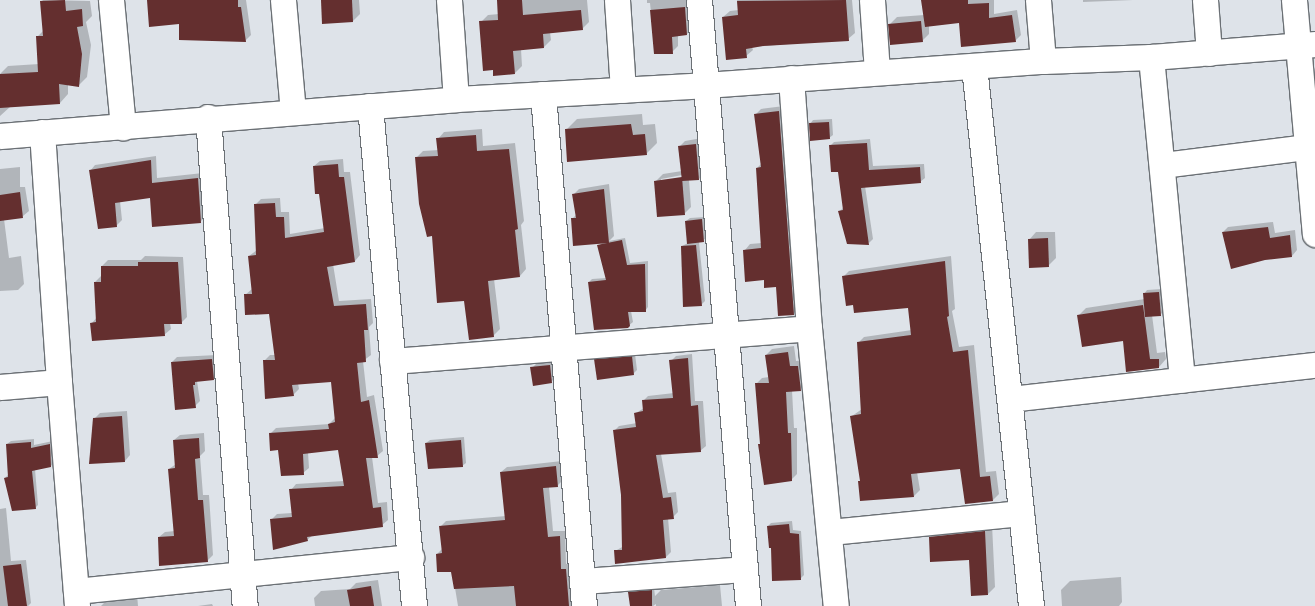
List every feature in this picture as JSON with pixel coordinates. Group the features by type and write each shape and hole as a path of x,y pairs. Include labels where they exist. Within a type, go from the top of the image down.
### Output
{"street":[{"path":"111,0 123,126"},
{"path":"283,0 293,111"},
{"path":"449,0 456,99"},
{"path":"617,0 623,90"},
{"path":"699,0 748,606"},
{"path":"872,0 877,72"},
{"path":"1038,0 1043,61"},
{"path":"1206,0 1209,52"},
{"path":"1294,0 1307,45 1315,234"},
{"path":"0,136 208,117 456,99 705,85 1043,61 1151,57 1307,45"},
{"path":"1151,57 1182,380"},
{"path":"974,66 1031,606"},
{"path":"791,78 809,328 836,606"},
{"path":"543,94 584,606"},
{"path":"370,106 414,606"},
{"path":"208,117 245,606"},
{"path":"42,132 76,598 242,574 411,557"},
{"path":"1162,165 1311,163"},
{"path":"392,361 809,328"},
{"path":"1010,399 1315,365"},
{"path":"0,387 59,382"},
{"path":"830,532 1021,513"},
{"path":"582,581 745,569"}],"building":[{"path":"65,0 66,11 82,9 83,26 77,27 82,54 79,87 59,84 60,104 0,108 0,74 38,72 36,36 43,36 40,1"},
{"path":"147,0 238,0 238,7 241,7 246,42 179,40 179,24 149,27"},
{"path":"321,0 352,0 353,22 322,24"},
{"path":"497,0 522,0 523,15 581,10 583,30 543,34 544,48 513,51 515,74 493,76 493,70 483,71 479,21 498,20"},
{"path":"846,0 849,41 763,46 746,49 747,58 726,60 722,17 738,15 737,1"},
{"path":"921,0 968,0 968,4 989,3 989,18 1012,15 1016,42 961,47 959,23 925,27"},
{"path":"685,7 687,35 672,37 673,54 654,54 650,10"},
{"path":"921,21 923,42 890,45 888,24"},
{"path":"779,111 794,315 778,316 776,287 764,288 764,280 745,282 743,250 761,248 756,168 761,167 754,114"},
{"path":"829,122 830,139 810,141 809,123"},
{"path":"631,124 633,135 645,134 647,155 567,162 565,129"},
{"path":"476,135 477,151 509,149 518,229 515,230 520,277 488,281 494,337 469,340 464,301 437,303 432,236 427,237 419,204 415,157 438,156 436,138"},
{"path":"867,143 869,170 920,167 921,183 861,188 869,245 847,244 838,211 843,210 838,172 831,172 829,145"},
{"path":"696,144 699,180 682,181 678,146"},
{"path":"151,160 152,183 198,178 201,223 152,227 150,198 115,203 117,227 98,229 89,170"},
{"path":"338,164 339,177 344,177 355,262 327,267 334,306 366,304 368,330 364,330 366,362 357,363 361,402 369,400 378,458 366,458 373,508 381,507 383,527 307,537 308,541 273,550 270,519 292,517 289,489 344,486 338,450 303,454 304,475 281,476 278,450 270,451 269,433 329,429 328,424 335,422 331,382 292,385 294,396 265,399 263,360 275,360 269,314 245,315 244,294 252,294 248,256 256,255 254,204 275,203 276,217 284,217 285,238 324,232 319,194 315,194 313,166"},
{"path":"682,177 685,215 657,217 654,181"},
{"path":"604,189 609,243 573,246 571,218 576,218 572,194"},
{"path":"20,192 23,218 0,221 0,195"},
{"path":"702,219 704,242 687,244 685,221"},
{"path":"1268,227 1270,238 1290,235 1292,257 1265,260 1231,269 1222,232"},
{"path":"1048,238 1049,267 1029,268 1028,239"},
{"path":"622,240 627,265 645,264 646,312 628,312 630,326 628,328 594,330 588,282 606,280 597,245"},
{"path":"696,245 702,306 683,307 681,246"},
{"path":"945,261 949,316 947,317 953,352 968,350 980,477 990,476 993,501 965,504 960,469 911,474 914,497 860,501 858,481 860,481 850,416 861,414 857,342 911,335 908,308 854,313 853,305 846,306 842,276"},
{"path":"138,262 178,262 182,324 164,324 165,336 92,341 90,323 96,322 94,282 101,282 101,266 138,266"},
{"path":"1159,292 1161,316 1145,317 1143,293"},
{"path":"1143,305 1150,359 1159,359 1159,368 1126,372 1123,341 1082,347 1077,315"},
{"path":"788,352 790,366 798,366 801,391 786,392 788,433 791,433 792,481 764,485 758,444 760,444 755,383 769,383 765,355"},
{"path":"632,356 634,375 597,380 594,359"},
{"path":"688,358 691,406 698,405 701,452 656,455 663,498 671,497 674,519 663,520 666,558 615,564 614,550 622,550 621,495 613,430 636,427 634,413 643,411 642,400 673,398 669,360"},
{"path":"212,359 214,380 195,382 195,385 193,385 196,408 175,410 171,362"},
{"path":"550,365 552,383 533,386 530,367"},
{"path":"122,416 125,462 89,464 93,418"},
{"path":"199,438 200,458 195,459 198,500 203,500 208,562 159,566 158,537 174,536 168,469 175,468 173,440"},
{"path":"461,440 463,467 428,469 425,443"},
{"path":"31,442 31,448 50,444 51,467 32,471 36,509 12,511 4,478 8,477 6,444"},
{"path":"556,466 558,487 543,488 548,537 560,536 561,569 566,569 569,606 516,606 514,586 454,589 451,572 437,572 436,554 442,553 439,526 505,520 500,472"},
{"path":"789,524 790,533 799,534 801,580 772,581 771,548 769,548 767,526"},
{"path":"985,531 988,595 971,596 969,560 930,562 929,537"},
{"path":"21,564 27,606 8,606 3,566"},
{"path":"371,586 374,606 350,606 347,590"},
{"path":"652,590 652,606 630,606 628,592"}]}
